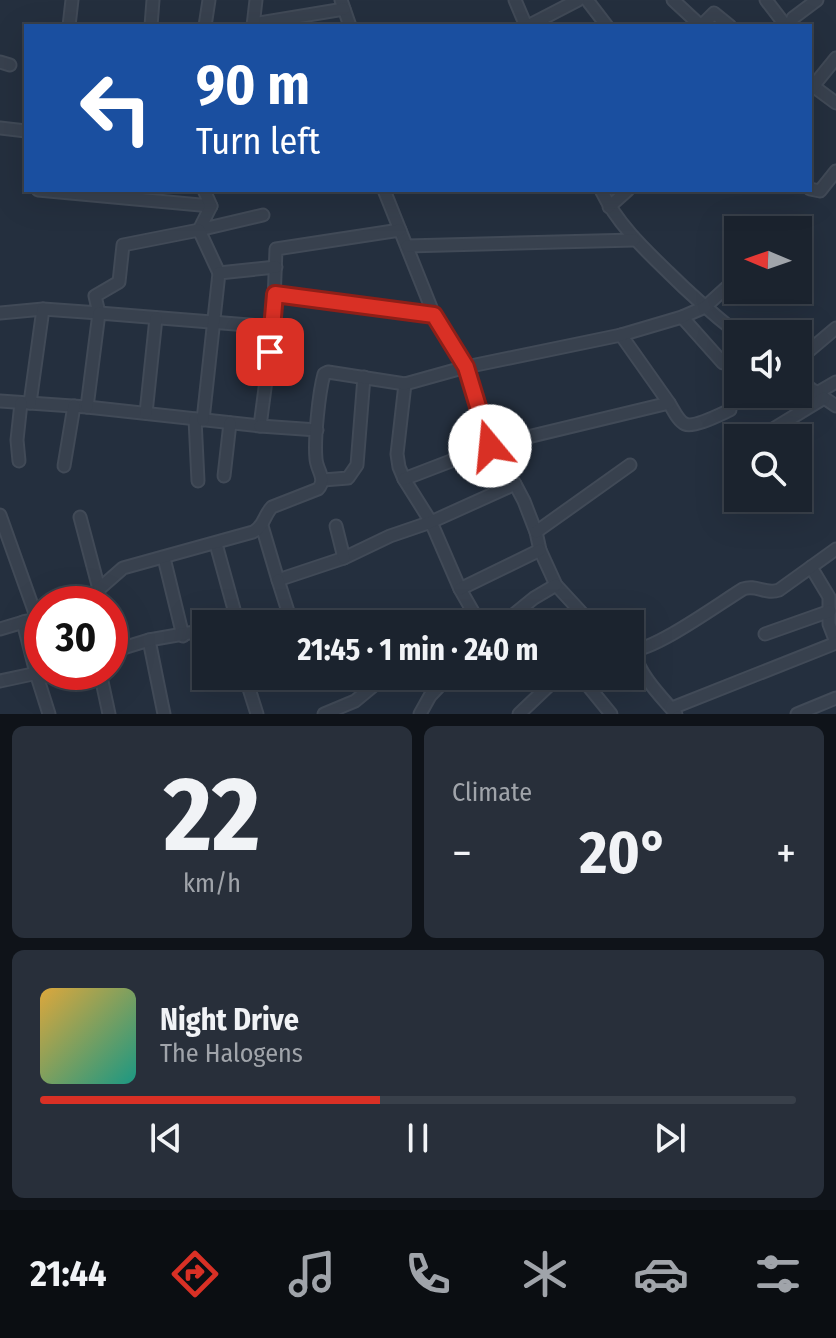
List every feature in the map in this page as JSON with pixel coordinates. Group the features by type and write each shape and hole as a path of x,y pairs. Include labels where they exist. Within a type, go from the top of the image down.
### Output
{"street":[{"path":"69,24 72,0"},
{"path":"151,24 153,0"},
{"path":"205,24 209,0"},
{"path":"253,24 256,0"},
{"path":"515,0 526,24"},
{"path":"531,24 578,0"},
{"path":"588,0 606,24"},
{"path":"673,0 699,24"},
{"path":"766,0 786,24"},
{"path":"789,24 817,0"},
{"path":"257,24 342,4 349,24"},
{"path":"703,24 714,13 728,24"},
{"path":"836,58 812,88 836,103"},
{"path":"825,71 836,79"},
{"path":"0,128 24,131"},
{"path":"812,189 820,191 836,171"},
{"path":"60,192 211,206"},
{"path":"205,192 211,206"},
{"path":"385,192 434,315 466,367 490,446 524,501 540,550 556,585 579,610"},
{"path":"602,192 609,207 634,240 724,323"},
{"path":"609,207 626,192"},
{"path":"199,230 211,206"},
{"path":"87,407 99,313 95,296 119,282 123,245 263,215"},
{"path":"198,481 199,419 219,273 199,230"},
{"path":"260,426 273,327 276,249 400,230"},
{"path":"407,246 634,240"},
{"path":"219,273 276,267"},
{"path":"288,610 262,526 272,507 313,492 322,485 316,464 324,374 333,371 405,384 466,367 621,335 682,317 705,307 724,290"},
{"path":"275,294 434,315"},
{"path":"19,461 17,440 43,309"},
{"path":"0,313 43,309 273,327"},
{"path":"682,317 723,363"},
{"path":"146,413 156,318"},
{"path":"812,348 836,328"},
{"path":"621,335 682,422 694,425 730,410"},
{"path":"323,480 348,478 357,465 364,377"},
{"path":"779,424 836,382"},
{"path":"405,384 397,454 404,479 431,522 472,610"},
{"path":"812,390 836,406"},
{"path":"0,401 317,430"},
{"path":"404,479 490,446 669,403"},
{"path":"64,466 74,406"},
{"path":"224,476 230,423"},
{"path":"536,532 630,465"},
{"path":"278,580 344,558 515,484"},
{"path":"0,515 28,586"},
{"path":"80,517 98,586"},
{"path":"102,586 123,568 216,544 262,526"},
{"path":"336,526 344,558"},
{"path":"216,544 234,610"},
{"path":"644,646 665,637 743,589 755,587 774,592 836,549"},
{"path":"460,589 540,550"},
{"path":"164,558 183,636"},
{"path":"644,676 674,711 836,642 829,624 829,597 811,567"},
{"path":"519,610 556,585"},
{"path":"765,634 830,611"},
{"path":"0,629 23,622 24,625"},
{"path":"128,646 192,634"},
{"path":"149,640 164,714"},
{"path":"0,681 24,675"},
{"path":"34,714 49,712 44,690"},
{"path":"104,690 109,714"},
{"path":"249,690 257,714"},
{"path":"324,714 355,701 368,690"},
{"path":"422,713 436,690"},
{"path":"519,714 544,690"},
{"path":"590,690 605,712"},
{"path":"797,714 836,698"}],"route":[{"path":"270,352 275,294 434,315 466,367 490,446"}]}
